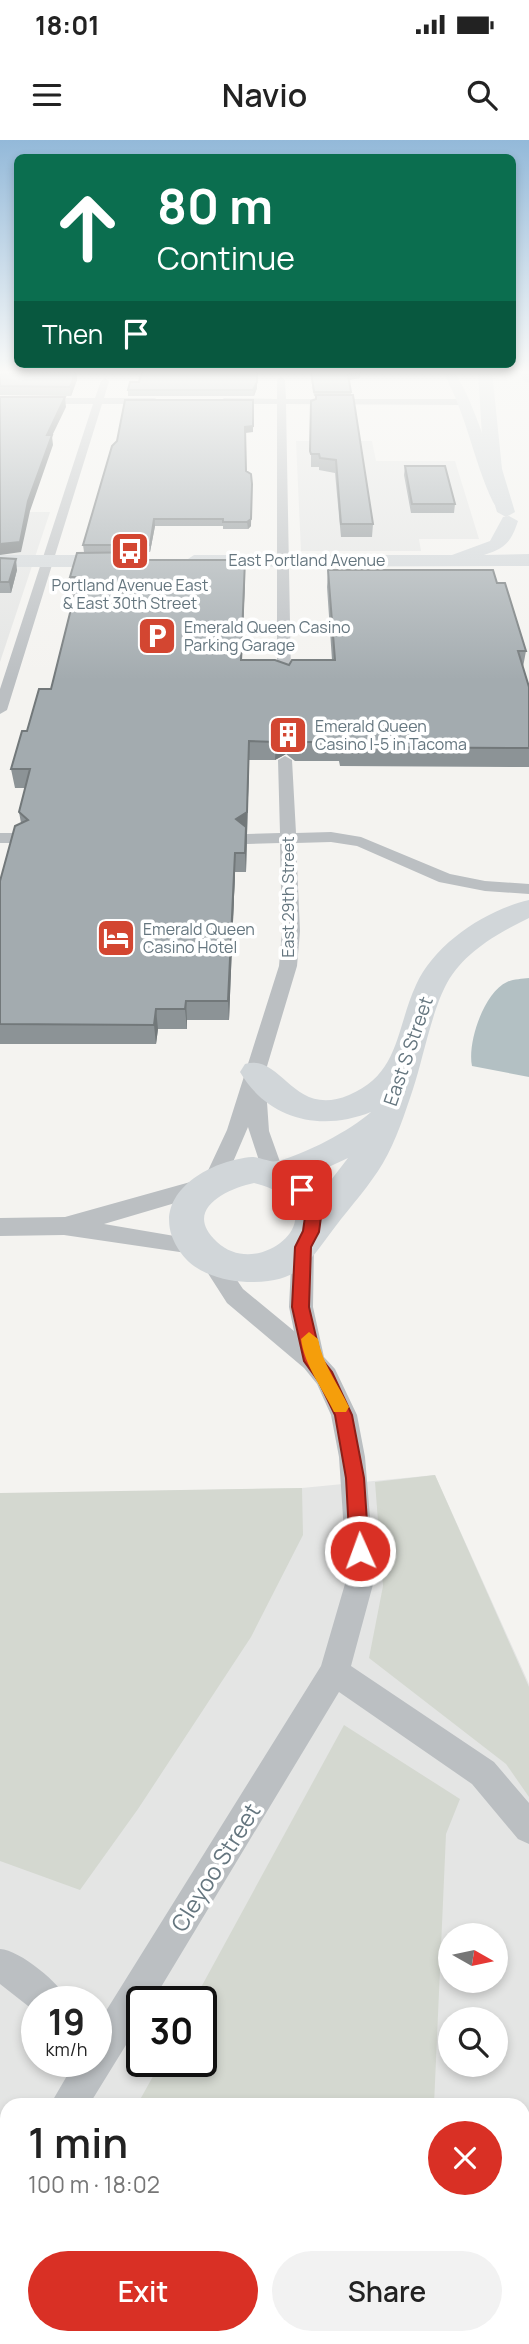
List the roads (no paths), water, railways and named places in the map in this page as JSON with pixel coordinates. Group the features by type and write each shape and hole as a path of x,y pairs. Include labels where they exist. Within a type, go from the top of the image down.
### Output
{"highway":[{"path":"494,474 507,517"}],"main road":[{"path":"443,559 496,545 503,539 507,517"},
{"path":"443,559 524,569 507,517"},
{"name":"East Portland Avenue","path":"181,561 443,559"},
{"path":"0,561 141,561"},
{"name":"East S Street","path":"307,1239 369,1157 404,1066 431,984 448,960 469,941 500,921 529,908"},
{"path":"256,1072 271,1092 289,1104 304,1110 330,1112 365,1102 387,1088 404,1066"},
{"name":"East S Street","path":"276,1175 364,1137 384,1119"},
{"path":"254,1170 276,1175 302,1190 310,1203 313,1217 307,1239 288,1258 270,1266 249,1269 228,1266 203,1252 188,1232 186,1216 191,1201 209,1182 254,1170"}],"street":[{"path":"0,710 75,474"},
{"path":"281,474 284,678"},
{"path":"487,474 507,517"},
{"name":"East 29th Street","path":"209,1182 237,1130 288,966 290,931 285,761"},
{"path":"0,838 20,838"},
{"path":"247,839 311,840 356,851 377,852 445,877 485,886 529,889"},
{"name":"East 29th Street","path":"256,1072 259,1131 276,1175"},
{"path":"64,1226 209,1182"},
{"path":"0,1227 64,1226 203,1252 234,1296 313,1361 326,1377 344,1415 358,1499 361,1577 334,1674 363,1689 483,1773 529,1828"},
{"path":"307,1239 300,1307 313,1361"},
{"name":"Cleyoo Street","path":"112,2032 334,1674"},
{"path":"0,1966 5,1966 31,1986"},
{"name":"Cleyoo Street","path":"72,2098 85,2077"}],"place":[{"name":"Portland Avenue East & East 30th Street","path":"130,551"},
{"name":"Emerald Queen Casino Parking Garage","path":"157,636"},
{"name":"Emerald Queen Casino I-5 in Tacoma","path":"288,735"},
{"name":"Emerald Queen Casino Hotel","path":"116,938"}]}
